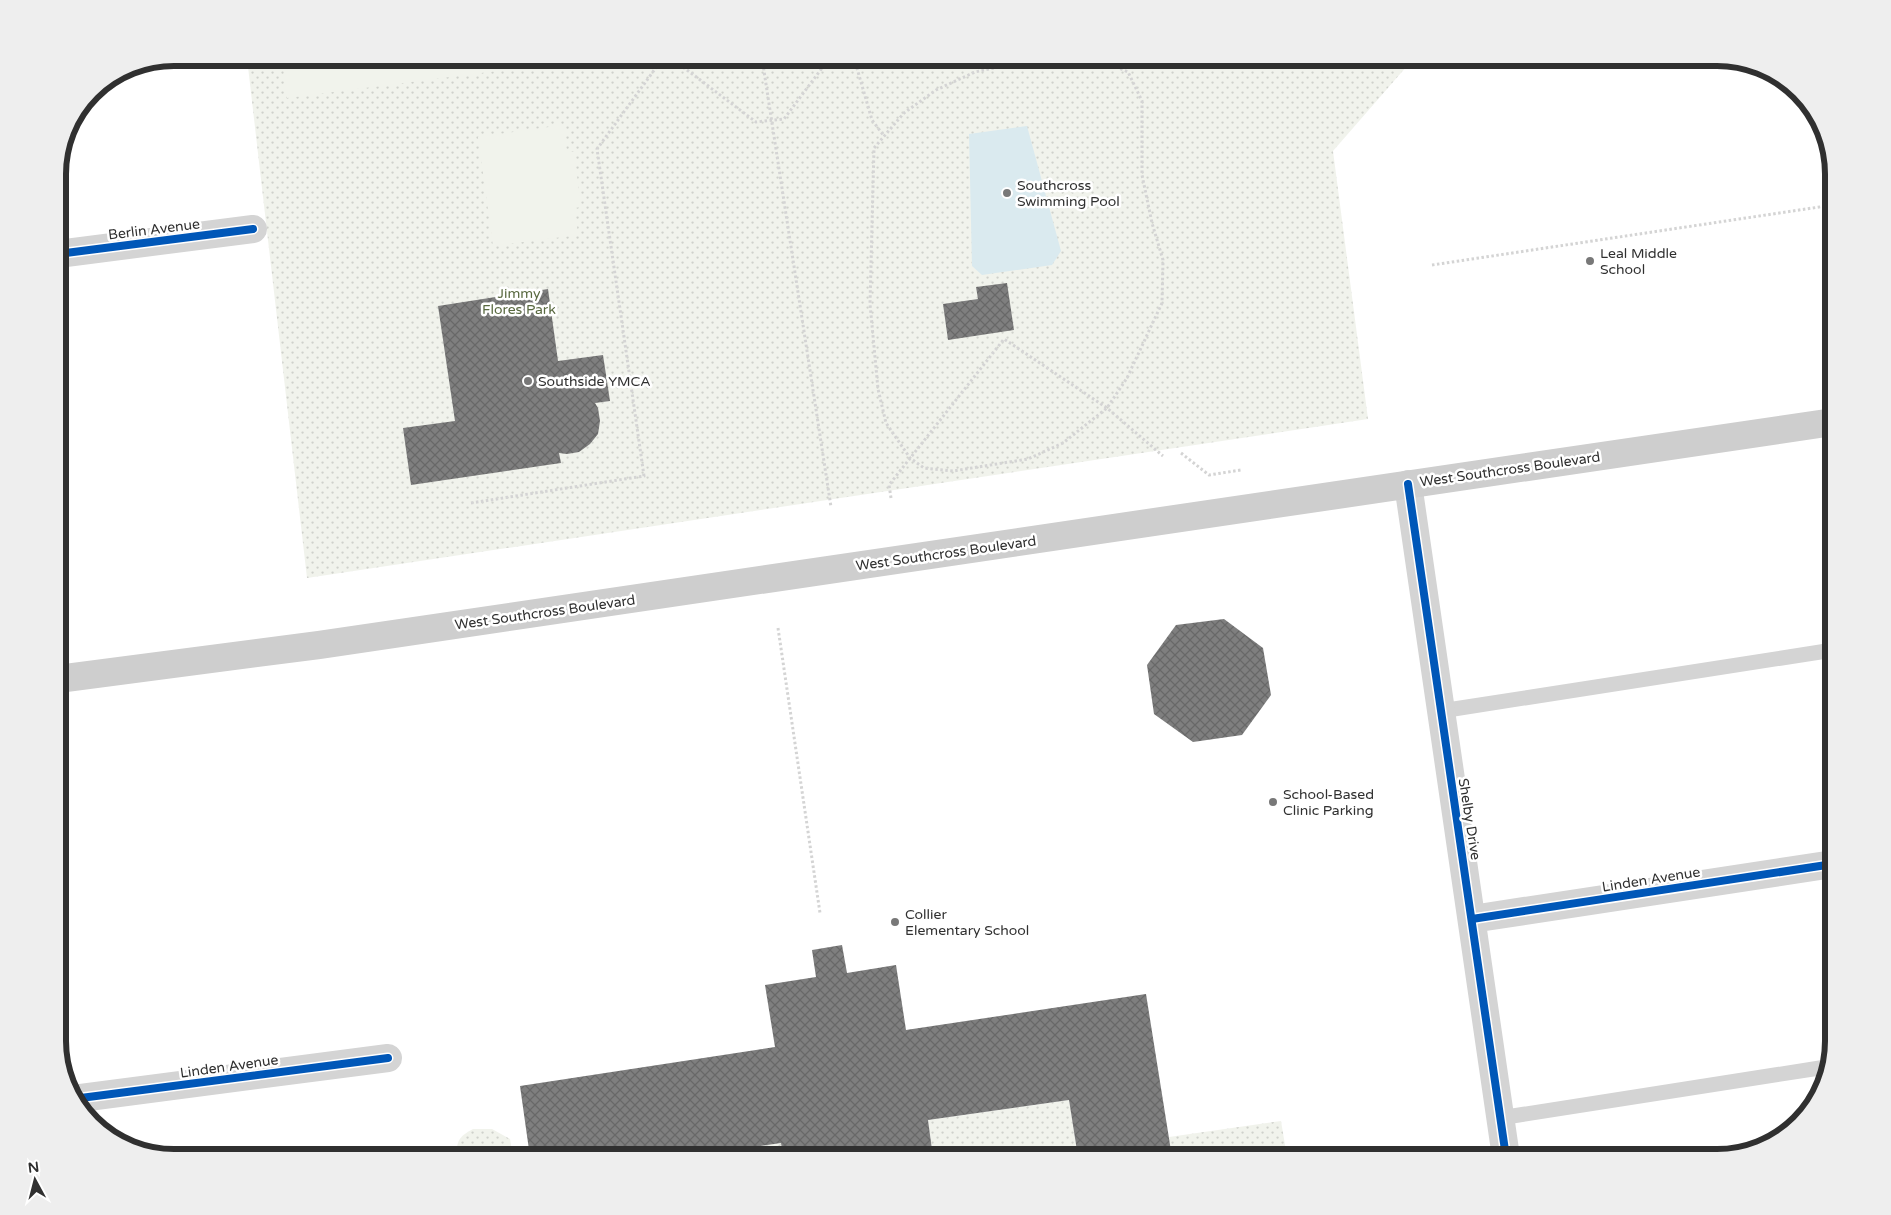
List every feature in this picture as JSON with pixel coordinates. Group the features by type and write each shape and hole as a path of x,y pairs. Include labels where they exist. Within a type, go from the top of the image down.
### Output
{"main road":[{"name":"West Southcross Boulevard","path":"66,678 329,644 1825,423"}],"street":[{"name":"Berlin Avenue","path":"66,253 253,230"},
{"name":"Shelby Drive","path":"1408,484 1505,1149"},
{"name":"Linden Avenue","path":"1472,919 1825,865"},
{"name":"Linden Avenue","path":"82,1098 388,1058"}],"lane":[{"path":"1442,711 1825,651"},
{"path":"1500,1118 1821,1068"}],"path":[{"path":"471,503 644,476 597,149 657,66"},
{"path":"682,66 756,122 784,119 824,66"},
{"path":"763,66 831,507"},
{"path":"856,66 872,120 884,136"},
{"path":"1003,66 975,72 936,90 904,113 874,148 870,304 878,389 886,423 910,458 924,468 953,471 1028,459 1063,442 1107,408 1127,378 1162,303 1163,260 1152,223 1142,175 1142,101 1128,72 1114,66"},
{"path":"1432,265 1825,206"},
{"path":"891,498 889,485 1004,339 1107,408 1163,456"},
{"path":"1181,453 1209,475 1241,470"},
{"path":"778,628 820,913"}],"green space":[{"name":"Jimmy Flores Park","path":"248,66 1407,66 1333,151 1368,419 307,578"},
{"path":"283,66 535,66 287,98"},
{"path":"563,125 567,152 574,152 581,207 575,208 578,235 493,246 478,137"},
{"path":"1069,1100 1077,1149 932,1149 928,1120"},
{"path":"1281,1121 1286,1149 1171,1149 1169,1137"},
{"path":"473,1129 492,1129 510,1139 512,1149 457,1149 459,1140 464,1134"},
{"path":"781,1143 782,1149 739,1149"}],"shaded area":[{"name":"Southcross Swimming Pool","path":"1027,126 1061,251 1052,265 982,275 972,266 969,134"}],"building":[{"path":"1007,283 1014,330 948,340 943,304 978,299 976,287"},
{"name":"Southside YMCA","path":"548,289 558,361 603,355 610,401 595,403 598,408 600,421 598,434 590,444 579,452 559,453 561,463 411,485 403,428 455,421 438,306"},
{"path":"1224,619 1263,648 1271,695 1242,735 1193,742 1154,714 1147,665 1176,625"},
{"path":"842,945 847,973 896,965 906,1030 1146,994 1171,1149 1077,1149 1069,1100 928,1120 932,1149 782,1149 781,1143 739,1149 529,1149 520,1086 775,1047 765,985 816,977 812,950"}],"cycle path":[{"path":"66,253 253,229"},
{"path":"1408,484 1505,1149"},
{"path":"1472,919 1825,865"},
{"path":"82,1098 388,1058"}],"place":[{"name":"Southcross Swimming Pool","path":"1007,193"},
{"name":"Leal Middle School","path":"1590,261"},
{"name":"Southside YMCA","path":"528,381"},
{"name":"School-Based Clinic Parking","path":"1273,802"},
{"name":"Collier Elementary School","path":"895,922"}]}
